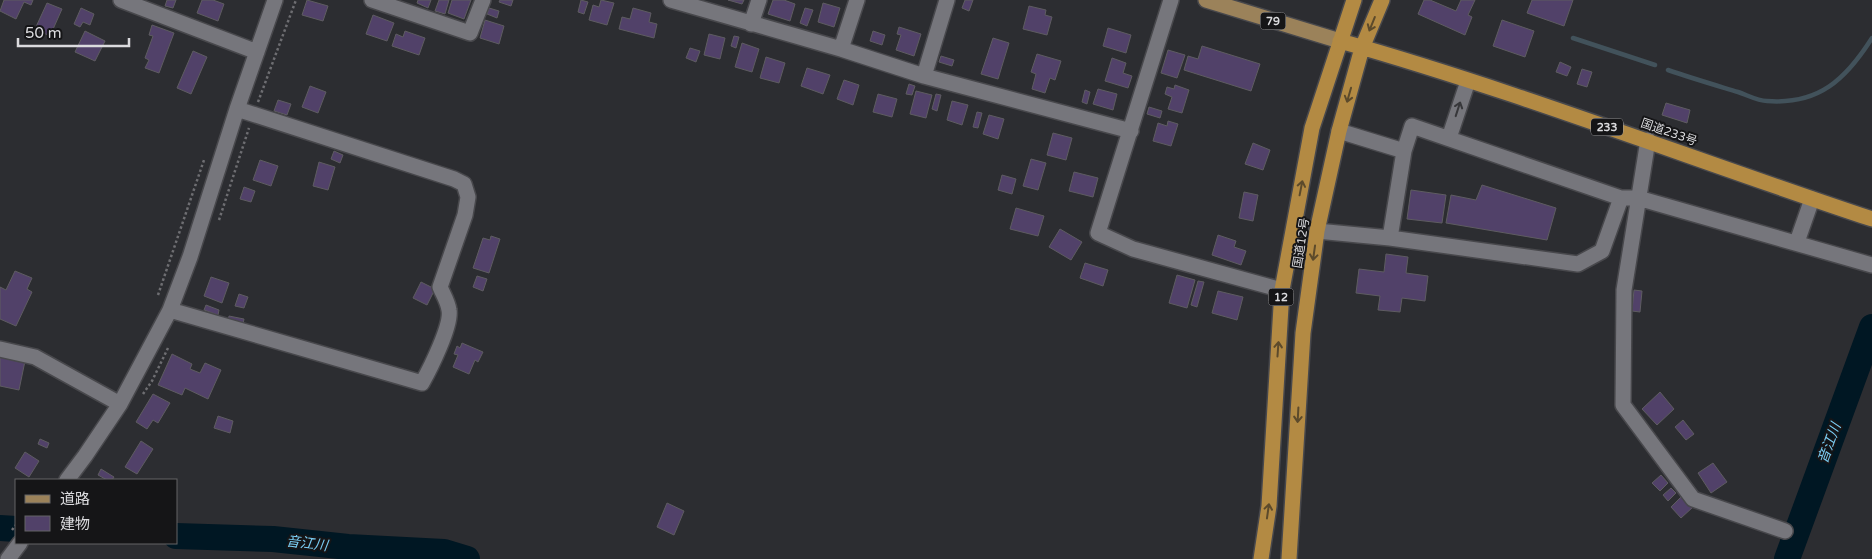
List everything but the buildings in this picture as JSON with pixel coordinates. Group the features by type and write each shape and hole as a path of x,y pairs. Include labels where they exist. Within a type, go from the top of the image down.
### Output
{"highway":[{"name":"国道12号","path":"1261,559 1269,506 1282,290 1312,128 1354,0"},
{"name":"国道12号","path":"1289,559 1303,333 1317,231 1338,132 1362,48 1382,0"},
{"name":"国道233号","path":"1340,41 1648,140 1872,219"}],"main road":[{"name":"79","path":"1206,0 1340,41"}],"street":[{"path":"121,0 257,52"},
{"path":"68,479 120,404 170,310 190,257 237,109 275,0"},
{"path":"372,0 470,33 484,0"},
{"path":"671,0 841,49 924,76 1131,131"},
{"path":"751,24 759,0"},
{"path":"841,49 857,0"},
{"path":"924,76 947,0"},
{"path":"1171,0 1098,233 1133,249 1282,290"},
{"path":"1449,138 1468,81"},
{"path":"170,310 422,383 430,370 444,337 450,311 440,287 465,215 468,197 464,184 454,179 237,109"},
{"path":"1390,238 1404,151 1412,126 1622,198 1638,198 1872,265"},
{"path":"1338,132 1404,151"},
{"path":"1648,140 1624,290 1623,405 1693,499 1785,530"},
{"path":"1317,231 1390,238 1578,264 1602,251 1622,198"},
{"path":"1796,242 1812,199"},
{"path":"0,349 34,357 120,404"}],"path":[{"path":"157,298 204,158"}],"waterway":[{"path":"1573,38 1655,65"},
{"path":"1668,70 1760,100 1785,101 1802,99 1816,94 1841,77 1852,66 1872,38"},
{"name":"音江川","path":"1787,559 1872,327"},
{"name":"音江川","path":"0,528 15,529"},
{"name":"音江川","path":"178,536 273,539 348,547 444,552 467,559"}]}
